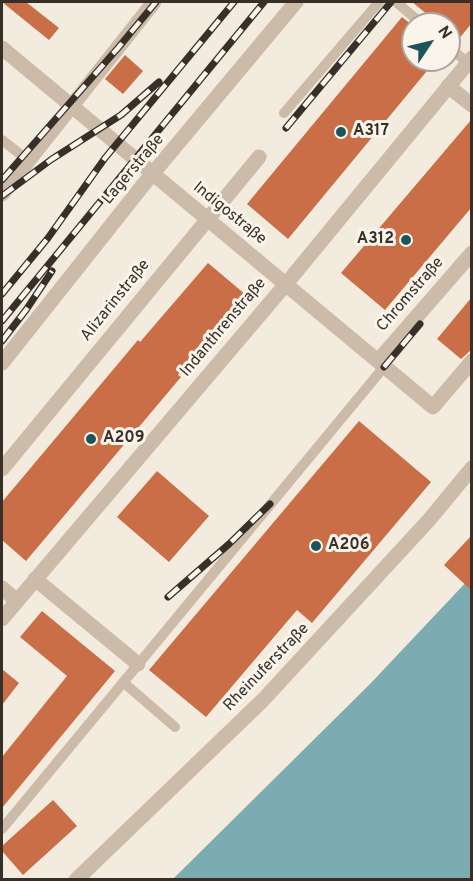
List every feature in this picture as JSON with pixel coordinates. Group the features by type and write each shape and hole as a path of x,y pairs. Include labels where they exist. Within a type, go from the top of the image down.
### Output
{"street":[{"path":"2,194 154,2"},
{"name":"Lagerstraße","path":"2,363 136,193 296,2"},
{"name":"Indigostraße","path":"2,48 433,407 471,361"},
{"name":"Indanthrenstraße","path":"2,619 286,284 470,60"},
{"path":"448,86 471,105"},
{"name":"Alizarinstraße","path":"2,469 259,156"},
{"name":"Chromstraße","path":"381,364 471,253"},
{"name":"Rheinuferstraße","path":"76,879 263,700 429,520 471,468"},
{"path":"35,579 138,664"},
{"path":"2,588 17,601"}],"lane":[{"path":"284,113 379,2"},
{"path":"396,2 408,12"},
{"path":"2,140 29,161"},
{"path":"2,829 381,364"},
{"path":"123,682 175,727"}],"water":[{"path":"471,577 471,879 172,880 370,684"}],"building":[{"path":"2,2 26,2 59,28 49,40"},
{"path":"412,2 471,2 471,24 461,36 461,12 424,12"},
{"name":"A317","path":"401,18 401,72 426,72 288,239 247,204"},
{"path":"125,55 143,71 123,94 105,79"},
{"name":"A312","path":"471,120 471,208 385,310 341,273"},
{"name":"A209","path":"208,263 246,295 178,375 181,377 26,561 2,540 2,502 138,340 140,342"},
{"path":"471,298 471,350 461,359 437,339"},
{"name":"A206","path":"359,421 431,482 312,623 297,610 206,717 149,670"},
{"path":"157,471 209,516 169,562 117,517"},
{"path":"471,536 471,590 444,565"},
{"path":"42,611 115,671 2,808 2,757 67,676 20,637"},
{"path":"2,669 19,683 2,705"},
{"path":"53,800 77,826 23,875 2,851 2,846"}],"railway":[{"path":"2,180 156,2"},
{"path":"2,294 48,238 105,158 234,2"},
{"path":"2,321 264,2"},
{"path":"286,128 391,2"},
{"path":"2,196 52,159 121,115 159,82"},
{"path":"2,341 52,271"},
{"path":"384,367 420,324"},
{"path":"168,597 229,544 270,504"}],"place":[{"name":"A317","path":"341,132"},
{"name":"A312","path":"406,240"},
{"name":"A209","path":"91,439"},
{"name":"A206","path":"316,546"}]}
